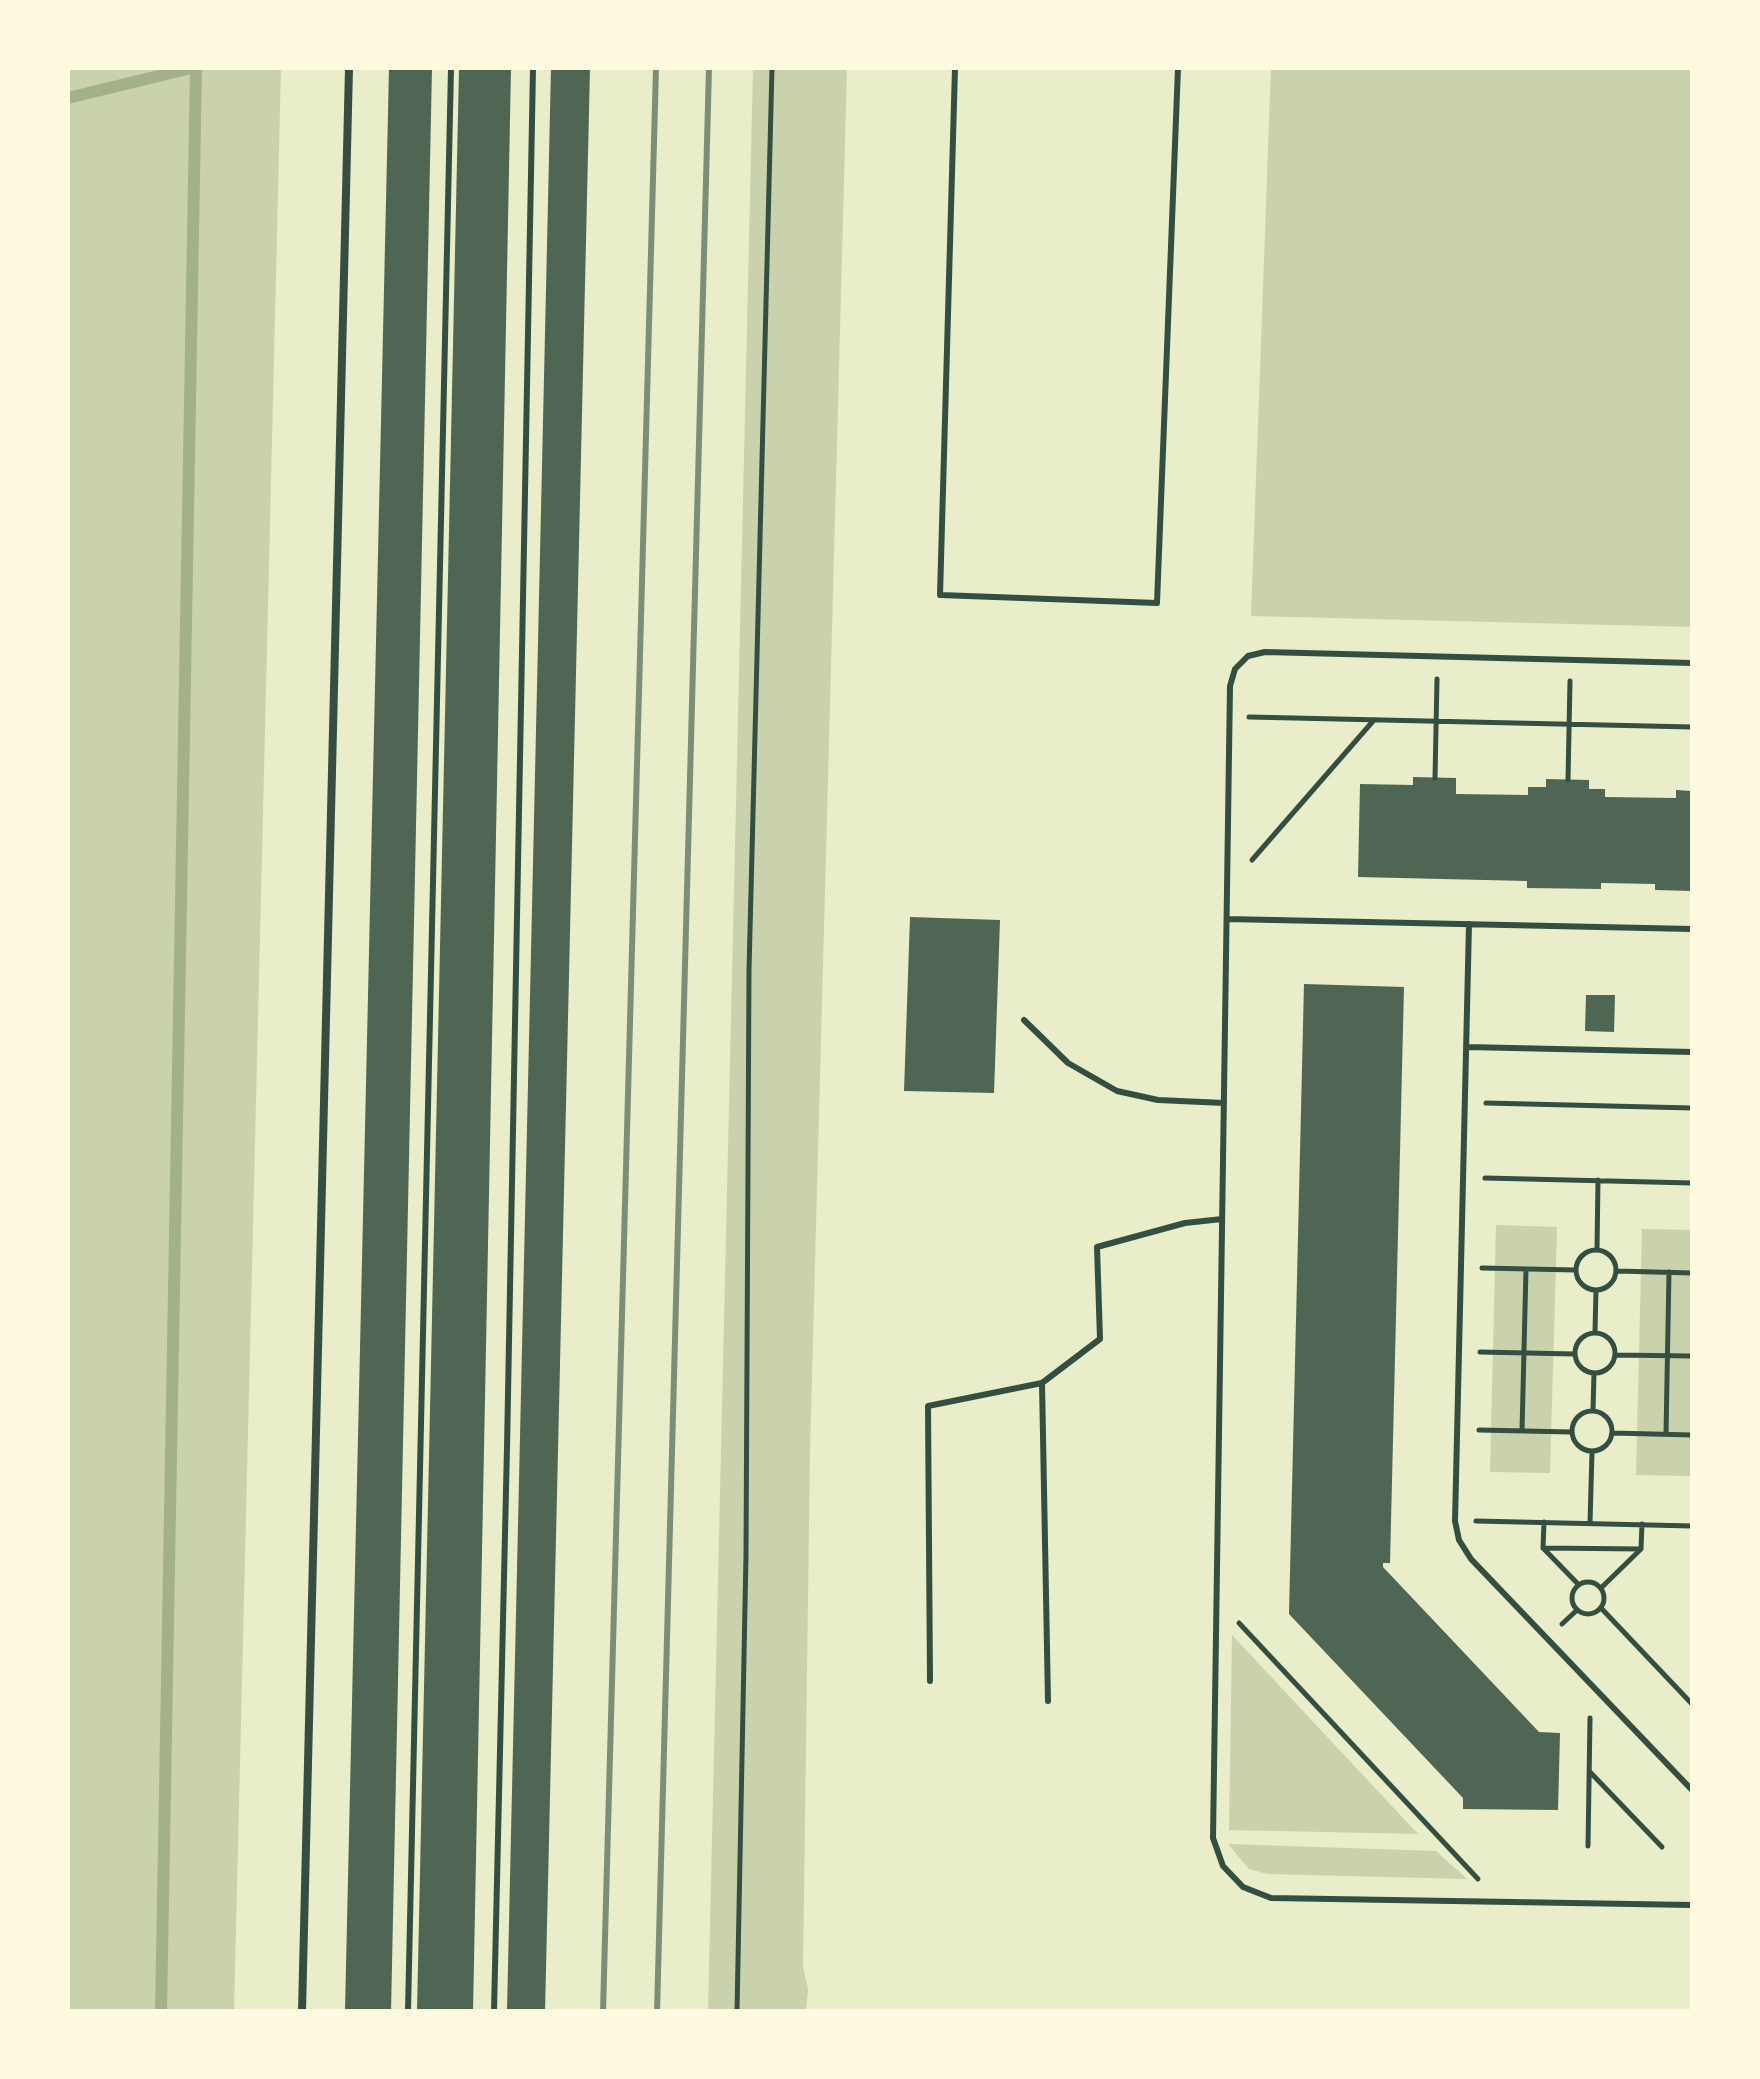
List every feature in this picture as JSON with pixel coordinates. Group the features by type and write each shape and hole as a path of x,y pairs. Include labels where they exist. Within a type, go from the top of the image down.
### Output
{"street":[{"path":"302,2011 349,68"}],"lane":[{"path":"408,2011 451,68"},
{"path":"494,2011 533,68"},
{"path":"955,68 940,595 1157,603 1178,68"},
{"path":"1692,663 1265,652 1248,656 1235,669 1230,686 1213,1838 1223,1866 1243,1887 1271,1898 1692,1905"},
{"path":"1227,919 1692,929"},
{"path":"1469,924 1455,1521 1459,1540 1471,1559 1692,1790"},
{"path":"1024,1020 1068,1063 1117,1091 1158,1100 1224,1103"},
{"path":"1467,1047 1692,1052"},
{"path":"930,1681 928,1406 1042,1383 1100,1339 1097,1247 1185,1223 1222,1219"},
{"path":"1042,1383 1048,1701"}],"path":[{"path":"737,2011 746,1539 749,970 772,68"},
{"path":"1435,778 1437,657"},
{"path":"1568,780 1570,660"},
{"path":"1230,717 1692,727"},
{"path":"1227,888 1374,720"},
{"path":"1465,1103 1692,1108"},
{"path":"1464,1178 1692,1183"},
{"path":"1597,1249 1598,1180"},
{"path":"1597,1249 1607,1252 1614,1260 1617,1271 1614,1281 1606,1288 1596,1290 1578,1280 1575,1270 1578,1260 1586,1252 1597,1249"},
{"path":"1461,1267 1575,1270"},
{"path":"1522,1431 1526,1269"},
{"path":"1617,1271 1692,1273"},
{"path":"1666,1434 1669,1272"},
{"path":"1595,1332 1596,1290"},
{"path":"1595,1332 1606,1335 1613,1344 1615,1355 1604,1371 1594,1373 1584,1370 1574,1354 1576,1343 1584,1335 1595,1332"},
{"path":"1459,1351 1574,1354"},
{"path":"1615,1355 1692,1356"},
{"path":"1593,1411 1594,1373"},
{"path":"1593,1411 1603,1414 1611,1422 1613,1433 1602,1450 1592,1452 1574,1442 1571,1432 1574,1421 1582,1413 1593,1411"},
{"path":"1458,1430 1571,1432"},
{"path":"1613,1433 1692,1435"},
{"path":"1590,1523 1592,1452"},
{"path":"1455,1521 1692,1526"},
{"path":"1544,1522 1543,1548 1578,1584"},
{"path":"1601,1588 1641,1549 1642,1524"},
{"path":"1543,1548 1641,1549"},
{"path":"1594,1582 1601,1588 1604,1594 1601,1608 1594,1614 1576,1611 1571,1602 1572,1592 1578,1584 1594,1582"},
{"path":"1217,1599 1500,1902"},
{"path":"1601,1608 1692,1704"},
{"path":"1588,1846 1591,1685"},
{"path":"1589,1772 1662,1847"}],"green space":[{"path":"68,68 281,68 234,2011 68,2011"},
{"path":"753,68 847,68 810,1451 803,1967 808,1989 806,2011 708,2011"},
{"path":"1271,68 1692,68 1692,627 1251,616"},
{"path":"1496,1225 1557,1227 1550,1473 1490,1472"},
{"path":"1642,1229 1692,1230 1692,1476 1636,1475"},
{"path":"1232,1635 1418,1834 1229,1830"},
{"path":"1228,1844 1436,1851 1467,1879 1267,1874 1249,1869"}],"building":[{"path":"389,68 432,68 391,2011 345,2011"},
{"path":"459,68 511,68 473,2011 417,2011"},
{"path":"551,68 590,68 545,2011 507,2011"},
{"path":"1413,777 1456,778 1456,794 1528,795 1528,787 1546,787 1546,779 1589,780 1589,789 1605,789 1605,797 1676,798 1676,790 1692,791 1692,891 1655,890 1655,884 1601,883 1601,889 1527,888 1527,881 1358,877 1360,784 1413,785"},
{"path":"910,917 1000,920 994,1093 904,1091"},
{"path":"1304,984 1404,987 1390,1563 1383,1563 1383,1567 1539,1732 1560,1733 1558,1810 1463,1809 1463,1798 1289,1614"},
{"path":"1586,995 1615,995 1614,1032 1585,1031"}],"waterway":[{"path":"68,98 191,68"},
{"path":"161,2011 196,68"}],"railway":[{"path":"603,2011 656,68"},
{"path":"657,2011 709,68"}]}
